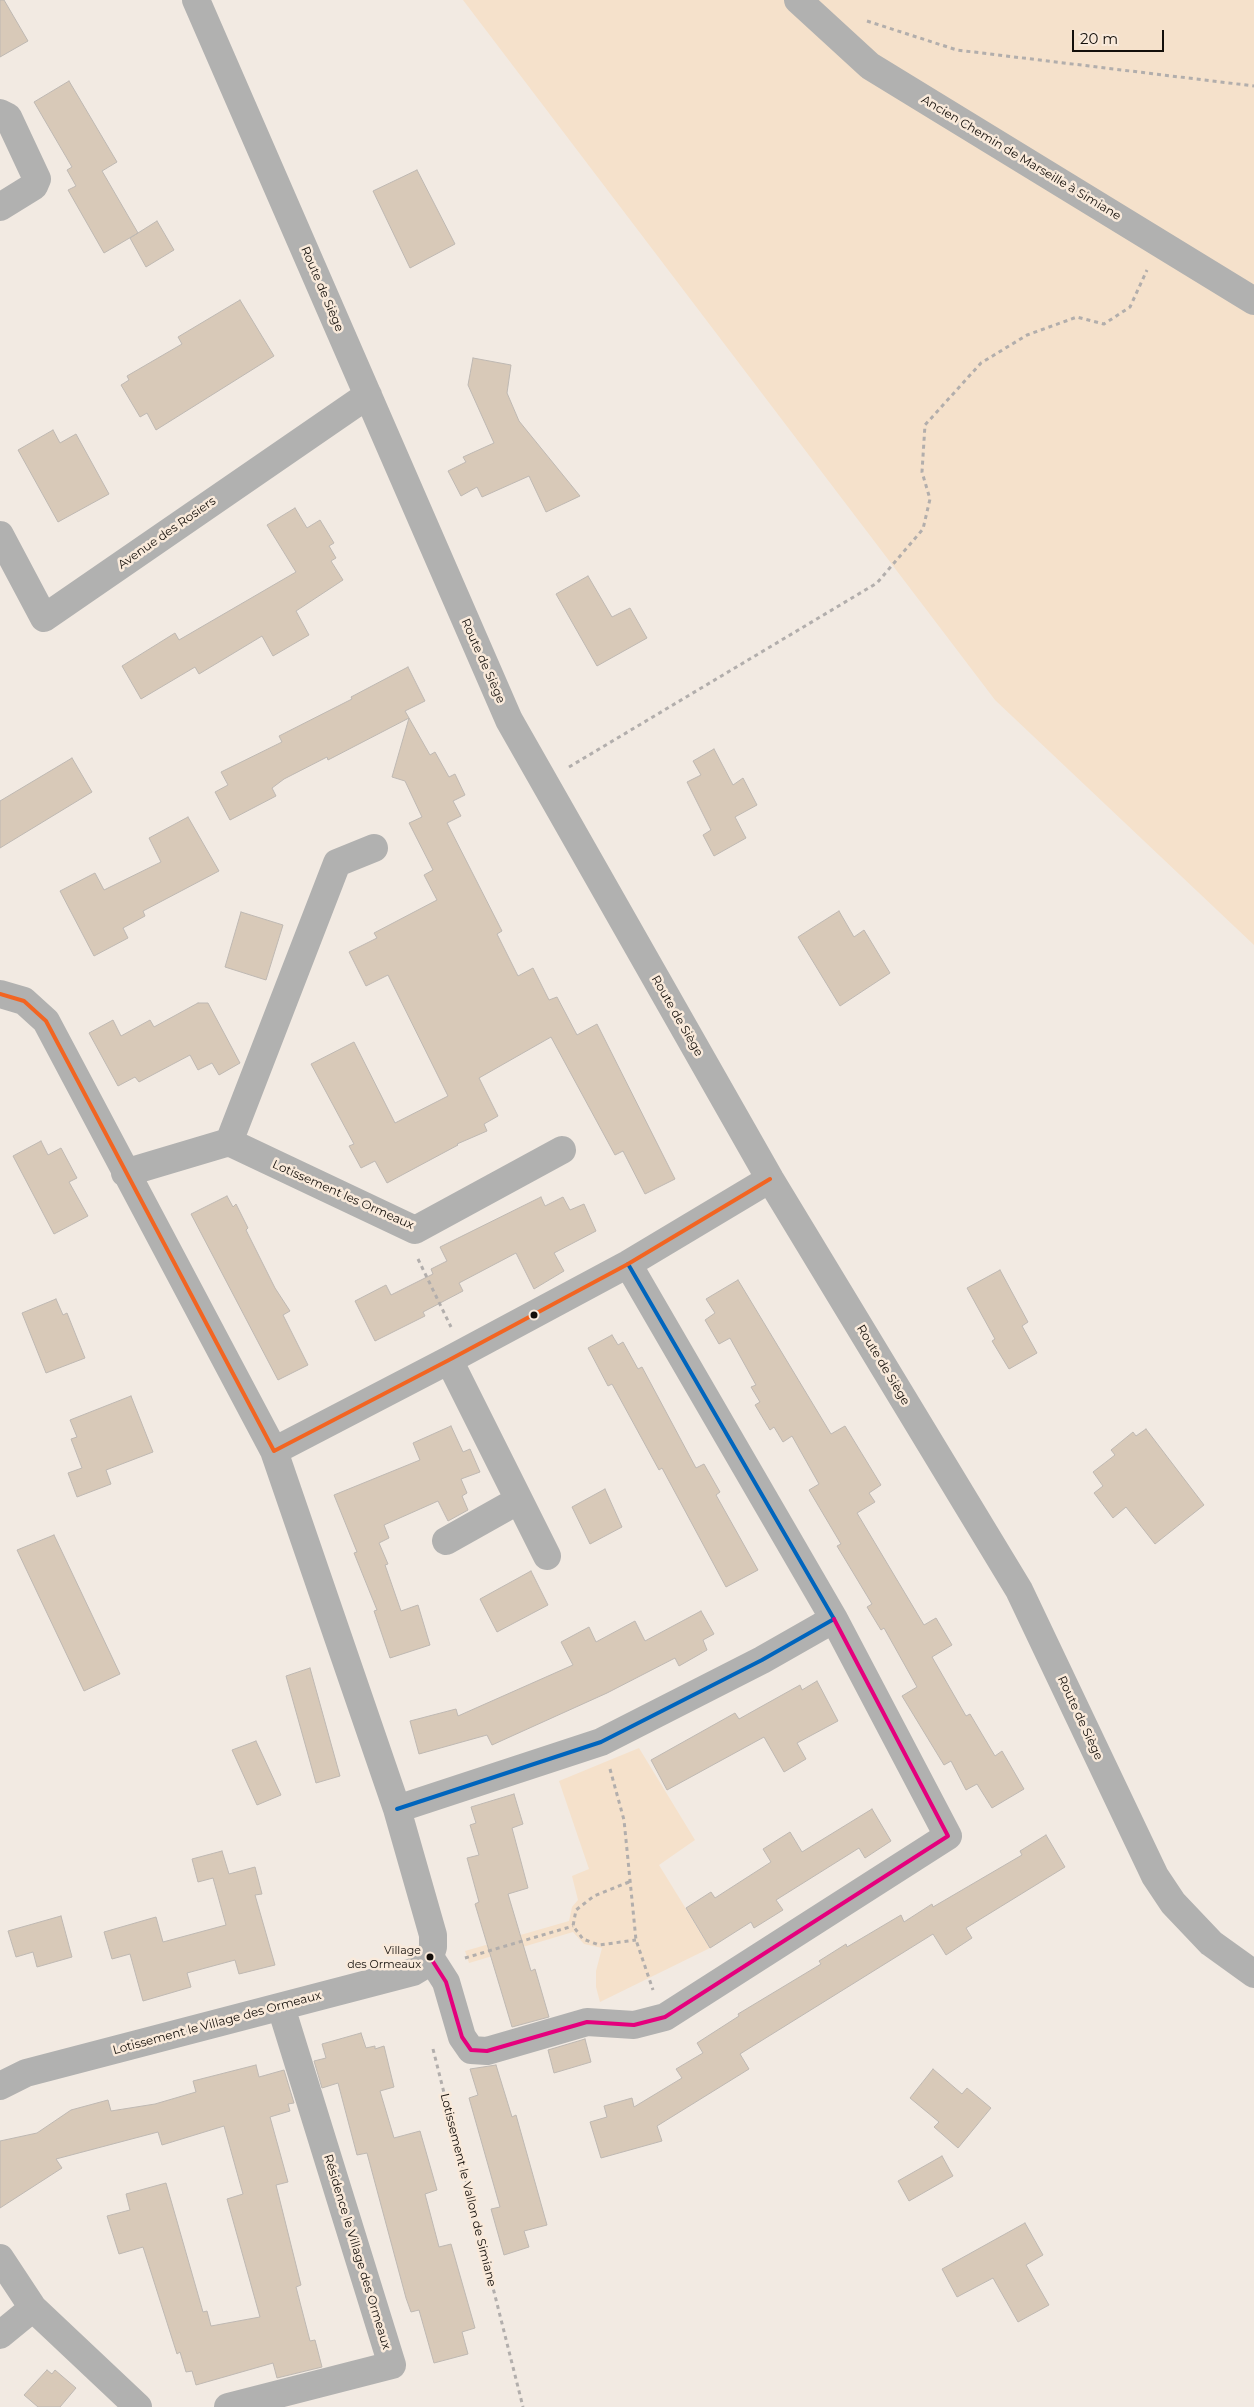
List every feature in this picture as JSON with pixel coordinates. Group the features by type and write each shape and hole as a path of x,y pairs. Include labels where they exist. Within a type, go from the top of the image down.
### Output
{"street":[{"name":"Route de Siège","path":"196,0 509,720 770,1179 1019,1590 1155,1876 1173,1903 1211,1943 1254,1974"},
{"name":"Ancien Chemin de Marseille à Simiane","path":"798,0 870,66 1254,301"},
{"path":"0,113 8,117 37,179 34,186 0,207"},
{"name":"Avenue des Rosiers","path":"0,535 44,618 368,395"},
{"path":"125,1173 229,1142 337,864 374,848"},
{"path":"0,994 24,1001 46,1021 274,1451 397,1809 432,1935 434,1947 430,1957 446,1982 462,2037 471,2050 486,2051 587,2022 634,2025 665,2017 948,1836 834,1619 628,1264"},
{"name":"Lotissement les Ormeaux","path":"229,1142 415,1230 562,1150"},
{"path":"274,1451 456,1357 628,1264 770,1179"},
{"path":"456,1357 547,1556"},
{"path":"446,1541 520,1500"},
{"path":"397,1809 601,1742 762,1660 834,1619"},
{"name":"Lotissement le Village des Ormeaux","path":"0,2086 26,2073 414,1972 430,1957"},
{"name":"Résidence le Village des Ormeaux","path":"228,2407 392,2365 281,2007"},
{"path":"0,2258 33,2308 138,2407"},
{"path":"0,2335 33,2308"}],"path":[{"path":"858,18 957,50 1254,86"},
{"path":"544,782 877,583 923,529 930,499 922,472 925,424 981,363 1027,336 1077,317 1104,324 1130,307 1160,242"},
{"path":"415,1230 411,1243 456,1357"},
{"path":"601,1742 616,1785 624,1820 628,1882 636,1940 647,1976 665,2017"},
{"path":"628,1882 594,1896 576,1910 573,1926 583,1939 599,1945 636,1940"},
{"path":"430,1957 455,1961 573,1926"},
{"name":"Lotissement le Vallon de Simiane","path":"430,2040 523,2407"}],"shaded area":[{"path":"463,0 1254,0 1254,945 995,700"},
{"path":"639,1748 695,1840 659,1865 710,1948 600,2002 596,1987 596,1971 602,1948 584,1944 573,1932 469,1963 465,1951 569,1921 572,1907 578,1900 572,1876 589,1869 559,1781"}],"building":[{"path":"0,0 4,0 28,41 0,57"},
{"path":"69,81 117,162 102,171 138,233 104,253 68,190 76,186 67,170 72,167 34,102"},
{"path":"417,170 455,244 410,268 373,191"},
{"path":"157,221 174,250 146,267 130,238"},
{"path":"240,300 274,356 156,430 147,413 140,417 121,385 129,380 127,376 182,344 178,337"},
{"path":"473,358 511,365 507,393 519,421 580,496 546,512 529,476 482,497 477,487 461,496 448,471 466,462 463,457 494,443 468,385"},
{"path":"53,430 60,443 76,434 109,494 58,522 18,450"},
{"path":"295,508 307,528 320,520 334,543 329,546 336,558 331,561 343,580 296,611 309,635 273,656 262,636 199,674 195,667 141,699 122,666 175,633 179,640 296,572 267,525"},
{"path":"588,576 612,617 630,608 647,638 597,666 556,594"},
{"path":"408,667 425,701 405,711 409,718 328,760 327,757 284,779 272,788 276,796 230,820 215,792 228,785 221,772 282,742 279,736 352,699 351,697"},
{"path":"409,718 430,755 435,752 449,777 455,774 465,795 453,801 461,816 447,823 502,931 497,934 518,976 533,968 549,1000 557,997 577,1035 597,1024 675,1179 645,1194 623,1151 615,1155 551,1037 479,1078 498,1116 484,1124 487,1131 457,1144 387,1183 375,1161 361,1168 349,1146 354,1144 311,1064 354,1042 395,1123 448,1096 388,975 366,986 349,952 377,938 374,933 437,900 424,875 433,870 409,823 422,817 405,781 392,777"},
{"path":"714,749 733,785 743,778 757,805 735,817 746,838 714,856 703,835 711,830 687,782 701,775 693,761"},
{"path":"72,758 92,792 0,848 0,801"},
{"path":"188,817 219,871 143,911 145,916 123,928 128,938 94,956 60,891 95,873 104,890 161,862 149,838"},
{"path":"839,911 854,937 864,930 890,973 840,1006 798,937"},
{"path":"241,912 283,925 266,980 225,967"},
{"path":"198,1003 208,1003 240,1063 219,1075 212,1063 198,1070 190,1055 139,1082 135,1077 118,1086 89,1033 113,1020 121,1036 150,1020 154,1027"},
{"path":"41,1141 48,1155 61,1148 77,1178 69,1182 88,1216 54,1234 13,1156"},
{"path":"227,1196 233,1207 236,1204 248,1228 246,1230 275,1288 290,1311 283,1315 308,1365 278,1380 191,1214"},
{"path":"541,1197 545,1206 563,1197 570,1210 584,1204 596,1231 554,1253 564,1271 534,1289 516,1253 459,1283 463,1291 423,1312 425,1316 375,1341 355,1301 386,1285 391,1295 433,1274 431,1269 447,1261 440,1247"},
{"path":"1000,1270 1028,1322 1022,1326 1037,1353 1009,1369 992,1341 995,1339 967,1288"},
{"path":"738,1280 831,1434 845,1426 881,1485 869,1493 875,1502 857,1513 924,1625 936,1618 952,1645 932,1657 966,1716 970,1714 995,1756 1002,1751 1024,1789 992,1808 977,1784 966,1790 951,1761 944,1765 902,1696 917,1687 884,1628 881,1630 867,1607 872,1604 837,1546 841,1544 809,1490 819,1484 792,1436 783,1442 774,1427 770,1430 755,1405 760,1402 751,1387 756,1385 730,1338 719,1344 705,1320 715,1313 706,1299"},
{"path":"56,1299 63,1315 67,1313 85,1358 46,1373 22,1313"},
{"path":"612,1335 618,1345 623,1342 638,1369 642,1367 696,1468 704,1464 720,1492 716,1495 758,1570 726,1587 662,1468 659,1470 612,1384 608,1386 588,1348"},
{"path":"131,1396 153,1452 106,1470 111,1484 77,1497 68,1473 82,1468 71,1439 77,1437 70,1420"},
{"path":"451,1426 463,1452 470,1449 480,1472 461,1479 467,1493 462,1496 468,1510 448,1521 438,1501 384,1525 389,1538 379,1543 388,1564 385,1565 401,1611 418,1605 430,1645 390,1658 374,1611 377,1610 354,1553 357,1552 334,1495 420,1460 413,1443"},
{"path":"1146,1429 1204,1505 1155,1544 1126,1507 1113,1518 1094,1493 1103,1486 1093,1472 1115,1455 1111,1450 1133,1432 1136,1436"},
{"path":"605,1489 622,1527 590,1544 572,1507"},
{"path":"54,1535 120,1674 84,1691 17,1550"},
{"path":"531,1571 548,1605 497,1632 480,1599"},
{"path":"701,1611 714,1634 703,1640 707,1650 679,1666 675,1658 607,1693 492,1745 487,1735 419,1754 410,1721 456,1709 458,1716 573,1665 561,1642 589,1627 596,1642 635,1621 645,1641"},
{"path":"310,1668 340,1776 316,1783 286,1676"},
{"path":"817,1681 838,1721 797,1743 806,1759 784,1772 764,1737 667,1790 651,1760 735,1713 739,1719 800,1685 802,1690"},
{"path":"256,1741 281,1795 257,1805 232,1750"},
{"path":"514,1794 523,1824 512,1828 528,1888 508,1894 531,1971 535,1969 549,2017 512,2027 475,1904 479,1902 467,1858 479,1855 470,1825 476,1823 471,1807"},
{"path":"872,1809 891,1841 865,1858 859,1848 776,1900 783,1910 754,1928 751,1922 710,1948 686,1908 711,1892 715,1898 771,1862 763,1849 790,1832 802,1852"},
{"path":"1046,1835 1065,1867 966,1928 972,1938 946,1955 933,1934 740,2054 749,2069 657,2126 662,2141 601,2158 590,2122 607,2117 604,2106 632,2098 634,2107 682,2078 676,2069 703,2053 697,2043 739,2016 738,2014 821,1964 819,1961 846,1944 847,1947 901,1915 904,1922 932,1904 933,1907 1022,1855 1020,1851"},
{"path":"222,1851 229,1874 255,1867 262,1894 255,1895 275,1965 239,1974 235,1960 187,1973 191,1987 143,2001 130,1954 112,1959 104,1932 156,1917 163,1942 226,1925 213,1878 198,1882 192,1859"},
{"path":"61,1916 72,1957 37,1967 33,1952 16,1957 8,1931"},
{"path":"361,2033 366,2048 375,2046 375,2049 384,2046 394,2087 380,2091 394,2138 420,2131 437,2190 425,2194 439,2247 451,2244 475,2328 462,2332 468,2354 434,2363 419,2310 411,2312 406,2298 367,2153 357,2155 338,2083 322,2088 314,2061 326,2058 322,2044"},
{"path":"585,2039 591,2062 554,2073 548,2050"},
{"path":"256,2065 259,2077 284,2070 294,2103 288,2104 290,2111 270,2117 288,2182 276,2185 301,2285 296,2287 310,2341 315,2340 322,2367 277,2378 273,2363 196,2385 192,2371 186,2372 180,2352 177,2354 143,2247 119,2254 107,2216 130,2210 126,2194 166,2183 203,2312 207,2311 211,2326 260,2317 227,2199 243,2194 224,2126 162,2145 158,2132 56,2159 62,2168 0,2208 0,2141 37,2133 71,2110 108,2100 111,2111 155,2104 196,2092 193,2081"},
{"path":"496,2065 512,2117 516,2115 547,2225 524,2231 529,2247 504,2255 491,2209 500,2207 469,2098 478,2095 470,2069"},
{"path":"933,2069 962,2094 967,2088 991,2108 958,2148 934,2127 939,2122 910,2098"},
{"path":"942,2156 953,2176 909,2201 898,2181"},
{"path":"1025,2223 1043,2255 1026,2265 1049,2305 1018,2322 993,2278 957,2297 942,2269"},
{"path":"47,2370 52,2374 55,2370 76,2388 60,2407 38,2407 24,2395"}],"transit line":[{"path":"0,994 24,1001 46,1021 274,1451 628,1264 770,1179"},
{"path":"397,1809 601,1742 762,1660 834,1619 628,1264"},
{"path":"430,1957 446,1982 462,2037 471,2050 487,2051 587,2022 634,2025 665,2017 948,1836 834,1619"}],"place":[{"name":"Village des Ormeaux","path":"430,1957"}]}
